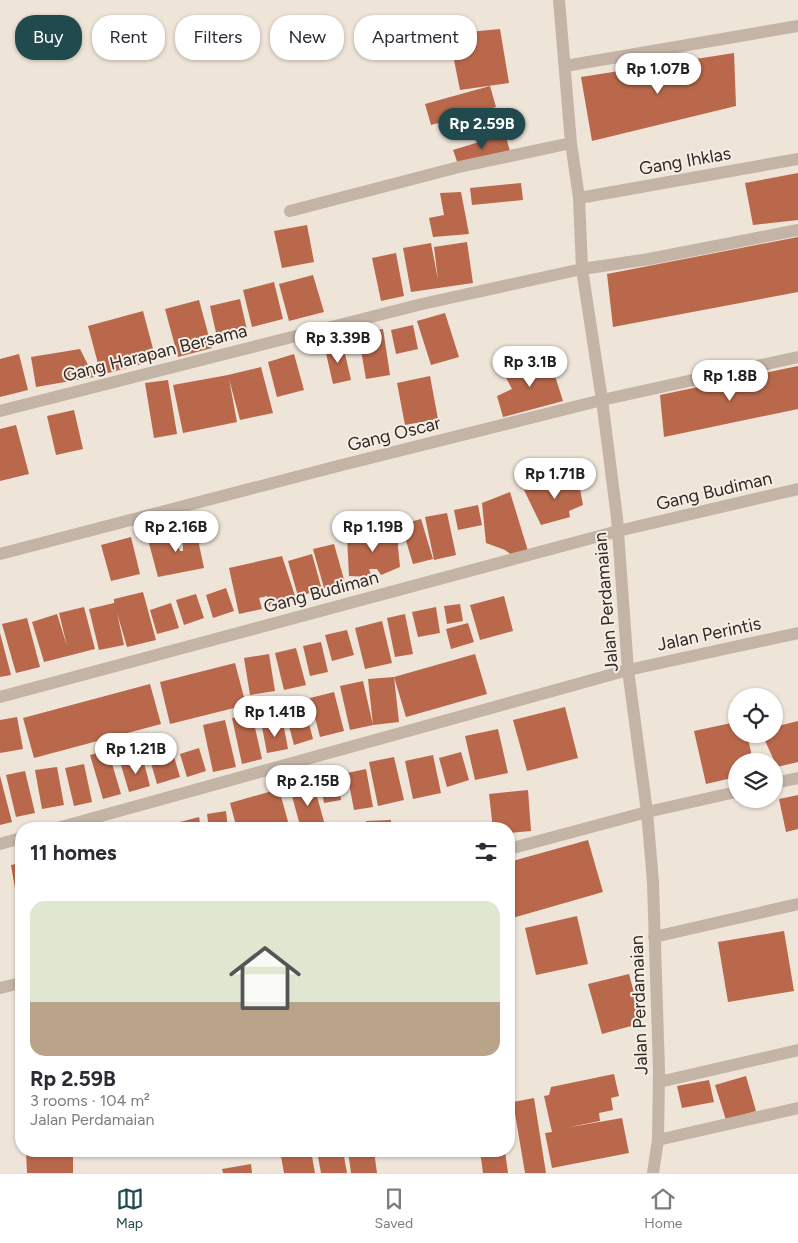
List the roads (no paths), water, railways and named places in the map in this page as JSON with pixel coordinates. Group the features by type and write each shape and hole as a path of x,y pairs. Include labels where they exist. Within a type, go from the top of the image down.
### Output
{"street":[{"name":"Jalan Perdamaian","path":"559,0 571,143 579,198 582,269 602,400 618,531 628,670 647,812 653,882 659,1082 658,1140 653,1173"},
{"path":"565,66 798,26"},
{"path":"290,211 459,167 571,143"},
{"name":"Gang Ihklas","path":"579,198 798,159"},
{"name":"Gang Harapan Bersama","path":"0,411 422,304 582,269 798,230"},
{"name":"Gang Oscar","path":"0,554 334,467 602,400 798,358"},
{"name":"Gang Budiman","path":"0,697 618,531 798,489"},
{"name":"Jalan Perintis","path":"79,822 628,670 798,633"},
{"path":"783,781 798,778"},
{"path":"515,847 647,812 728,794"},
{"path":"0,844 15,840"},
{"path":"654,937 798,904"},
{"path":"0,988 15,984"},
{"path":"659,1082 798,1050"},
{"path":"658,1140 798,1108"}]}
